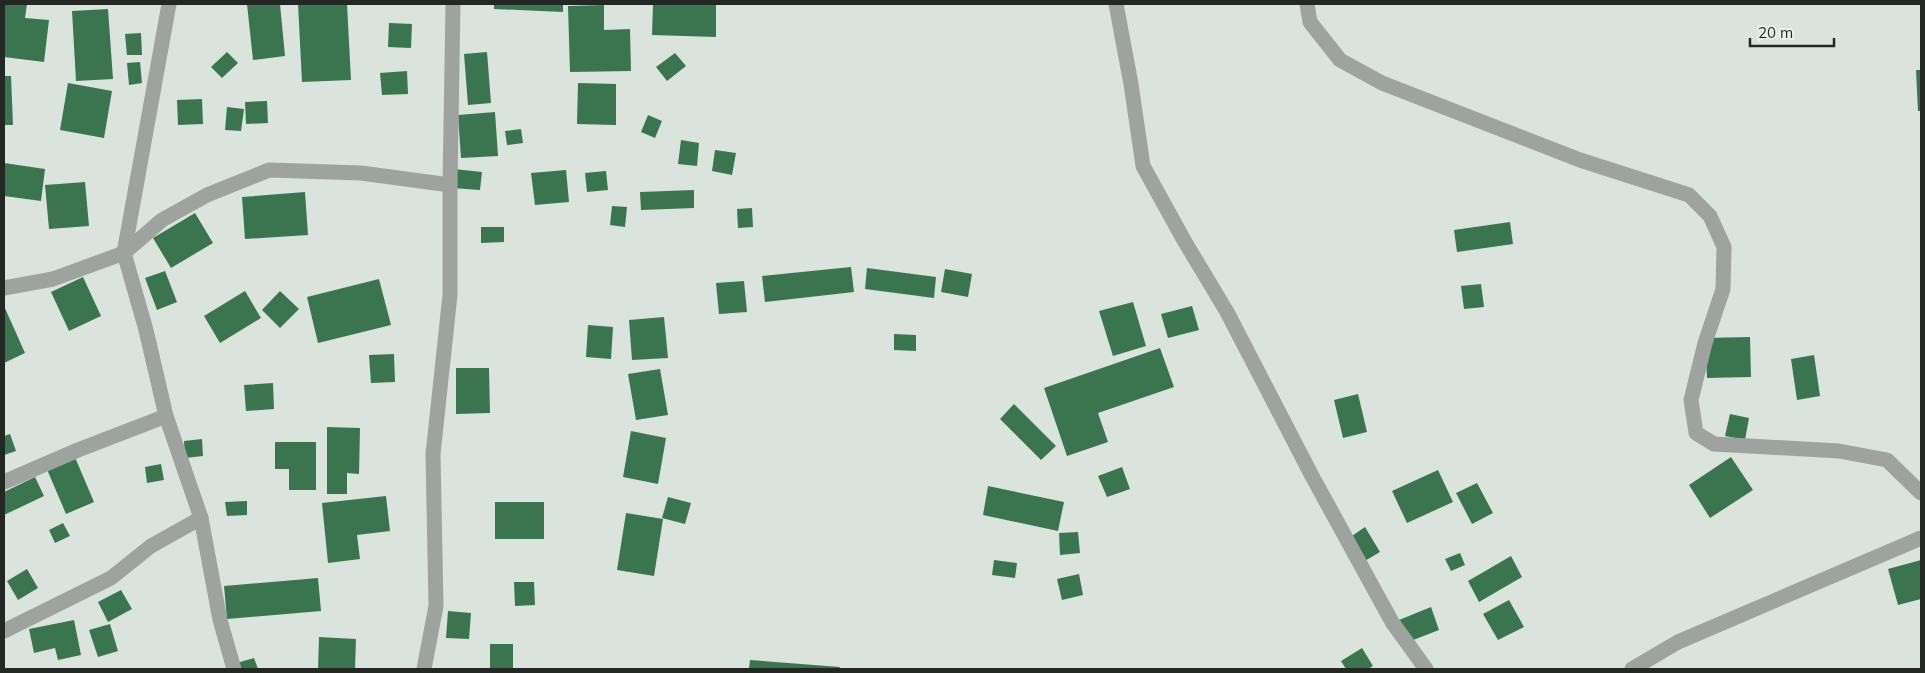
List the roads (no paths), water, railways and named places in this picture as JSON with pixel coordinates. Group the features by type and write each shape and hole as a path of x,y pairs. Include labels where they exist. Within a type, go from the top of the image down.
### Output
{"street":[{"path":"169,4 124,253 146,330 166,416 201,518 220,620 234,669"},
{"path":"424,669 436,606 433,454 450,295 453,4"},
{"path":"1116,4 1131,84 1143,166 1227,312 1312,476 1392,622 1426,669"},
{"path":"1307,4 1310,22 1340,60 1382,83 1523,136 1580,160 1689,195 1710,216 1724,247 1723,289 1705,343 1691,400 1696,433 1714,444 1839,451 1887,460 1921,493"},
{"path":"4,288 53,279 124,253 162,220 207,195 269,170 361,172 450,185"},
{"path":"4,482 78,450 166,416"},
{"path":"4,631 111,578 151,546 201,518"},
{"path":"1632,669 1678,642 1921,538"}]}
